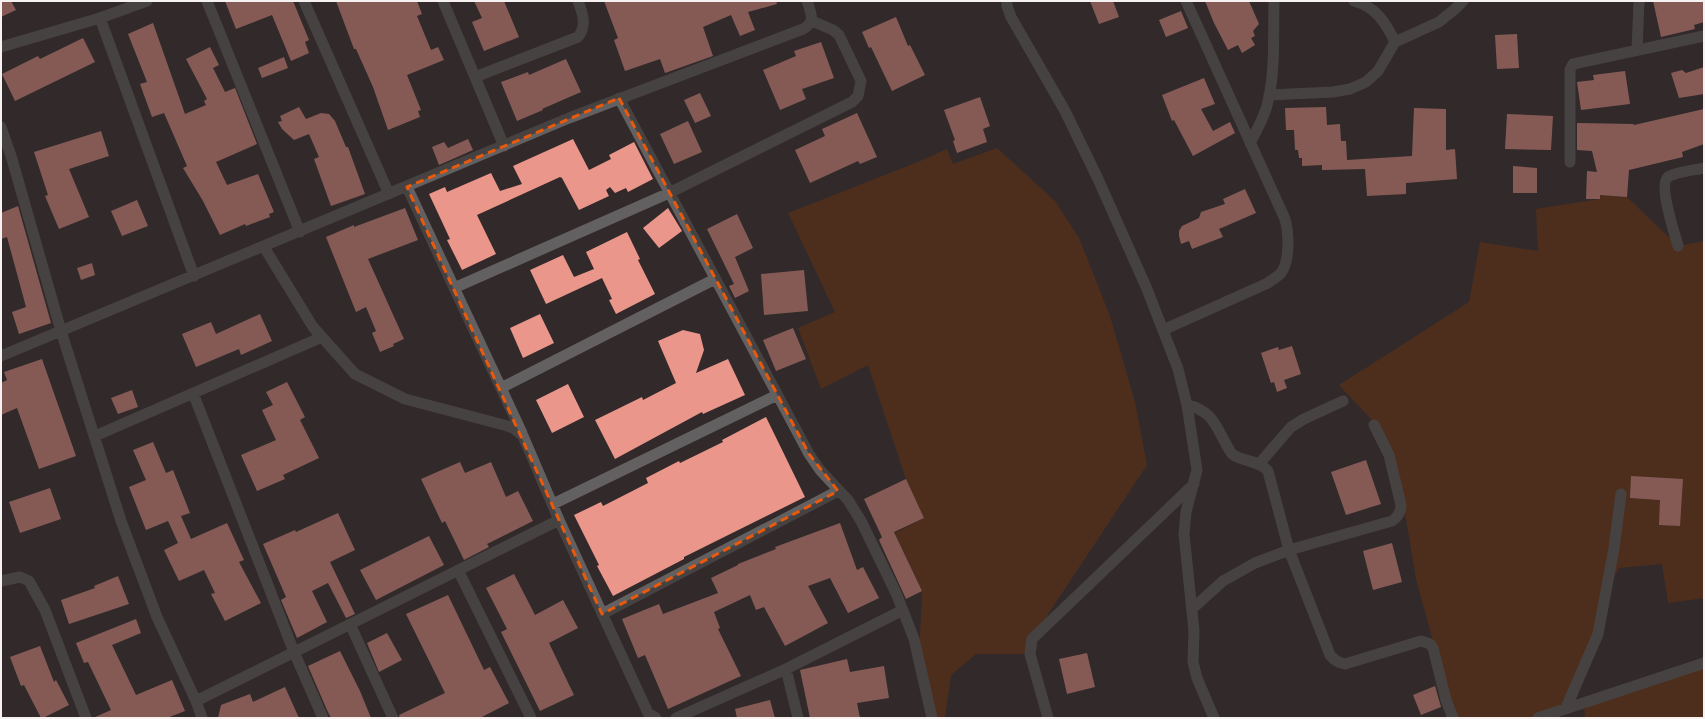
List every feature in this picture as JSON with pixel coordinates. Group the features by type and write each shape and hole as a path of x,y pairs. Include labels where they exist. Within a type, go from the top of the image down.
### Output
{"street":[{"path":"1,47 100,18 147,1"},
{"path":"207,1 300,232"},
{"path":"304,1 390,194"},
{"path":"443,1 504,146"},
{"path":"475,77 578,37 584,25 583,13 578,1"},
{"path":"1,356 619,98 802,29 810,24 812,20 807,1"},
{"path":"1007,1 1011,17 1065,111 1098,179 1147,289 1178,369 1187,405 1197,464 1195,484 1186,512 1184,534 1192,609 1195,669 1214,718"},
{"path":"1163,330 1268,283 1281,273 1285,265 1288,247 1286,225 1186,1"},
{"path":"1250,143 1262,121 1272,78 1274,1"},
{"path":"1354,1 1370,8 1379,16 1387,25 1395,42"},
{"path":"1269,95 1333,92 1350,89 1366,82 1378,71 1395,42 1439,22 1463,1"},
{"path":"1637,50 1639,1"},
{"path":"100,18 194,276"},
{"path":"454,288 669,193 852,102 858,96 861,81 839,35 833,30 812,20"},
{"path":"1570,162 1571,67 1577,63 1704,36"},
{"path":"619,98 809,454 838,491 848,500 861,521 903,610 914,639 932,718"},
{"path":"1,127 12,159 61,331 121,521 157,617 196,701 202,718"},
{"path":"1678,246 1664,184 1667,178 1672,175 1704,168"},
{"path":"407,187 501,388 602,614 650,716"},
{"path":"264,247 313,327 355,374 405,399 504,425 513,428 523,436"},
{"path":"501,388 715,279"},
{"path":"95,436 322,337"},
{"path":"193,393 294,652 324,718"},
{"path":"553,504 777,395"},
{"path":"1259,464 1291,427 1304,419 1343,401"},
{"path":"1187,405 1195,407 1208,415 1214,421 1232,454 1236,457 1259,464 1268,471 1271,477 1289,550 1330,655 1333,659 1339,663 1345,664 1422,641 1426,642 1433,648 1446,700 1453,718"},
{"path":"1192,609 1208,593 1239,571 1275,554 1392,521 1397,518 1401,505 1390,455 1374,425"},
{"path":"1048,718 1030,654 1032,639 1195,484"},
{"path":"602,614 838,491"},
{"path":"1566,708 1598,634 1614,548 1621,494"},
{"path":"196,701 560,520"},
{"path":"458,570 531,718"},
{"path":"1,581 20,577 29,581 45,610 86,718"},
{"path":"676,718 786,669 903,610"},
{"path":"350,624 393,718"},
{"path":"1538,718 1704,663"},
{"path":"786,669 798,718"}],"highlighted area":[{"path":"619,98 809,454 838,491 602,614 407,187"}],"shaded area":[{"path":"997,148 1055,201 1079,238 1110,316 1135,402 1147,465 1035,634 1030,654 976,654 951,675 945,718 932,718 919,662 922,591 895,533 924,518 906,479 868,365 821,389 798,328 835,312 788,213 918,162 947,149 953,164"},
{"path":"1600,195 1627,197 1678,246 1704,241 1704,598 1668,603 1662,564 1619,568 1607,590 1598,634 1566,708 1536,718 1450,718 1436,652 1416,579 1397,465 1384,433 1339,385 1469,302 1480,242 1538,251 1536,209 1599,199"},
{"path":"1704,663 1704,718 1585,718 1584,702"}],"building":[{"path":"1,1 11,1 16,10 1,17"},
{"path":"225,1 293,1 309,40 305,42 309,53 291,61 272,15 236,29"},
{"path":"336,1 417,1 422,14 417,16 431,50 438,47 444,60 407,75 421,110 418,111 420,117 388,130 373,87 356,49 354,49"},
{"path":"474,1 504,1 519,37 484,51 472,22 482,18"},
{"path":"604,1 776,1 777,4 748,12 755,30 740,36 731,15 703,27 713,56 665,73 660,59 625,71 614,40 618,38"},
{"path":"1090,1 1113,1 1119,17 1099,24"},
{"path":"1205,1 1249,1 1259,24 1253,31 1255,36 1251,38 1255,45 1242,53 1238,45 1228,50 1214,23"},
{"path":"1653,1 1704,1 1704,22 1694,25 1695,29 1661,37"},
{"path":"1181,11 1188,28 1166,37 1159,20"},
{"path":"896,17 908,46 910,45 925,75 892,91 871,47 869,48 862,32"},
{"path":"153,23 185,114 206,105 204,101 207,99 186,59 210,47 219,65 213,68 225,92 235,88 257,144 216,162 227,185 258,174 274,212 269,214 270,217 246,226 245,224 220,235 203,201 183,168 187,166 164,113 152,117 140,84 147,82 128,34"},
{"path":"1517,34 1519,68 1497,69 1495,35"},
{"path":"83,38 95,62 15,101 2,74 38,56 40,59"},
{"path":"821,42 834,78 802,89 806,99 780,110 763,70 796,56 794,51"},
{"path":"284,57 288,68 262,78 258,68"},
{"path":"566,59 581,92 517,121 501,82 528,72 529,75"},
{"path":"1704,67 1704,94 1679,98 1671,73 1682,70 1686,73"},
{"path":"1625,71 1630,104 1581,110 1577,82 1594,80 1593,75"},
{"path":"1204,78 1215,104 1201,109 1213,131 1230,122 1235,133 1193,156 1174,120 1172,121 1162,95"},
{"path":"700,93 711,116 695,123 684,100"},
{"path":"980,97 990,126 983,129 987,142 957,153 953,141 955,140 944,110"},
{"path":"299,107 306,119 321,113 329,114 335,121 346,147 348,147 365,194 331,206 314,159 319,157 309,134 294,140 282,129 278,122 282,121 280,116"},
{"path":"1326,107 1327,125 1340,124 1341,141 1346,141 1347,160 1412,156 1414,108 1446,109 1446,150 1455,149 1457,179 1406,183 1406,194 1367,196 1365,169 1322,170 1322,165 1302,166 1302,158 1299,158 1298,150 1295,150 1294,130 1286,130 1285,108"},
{"path":"1704,109 1704,144 1682,152 1683,157 1629,170 1627,197 1600,195 1600,199 1586,199 1587,171 1597,172 1592,151 1577,150 1577,123 1634,125"},
{"path":"857,113 877,157 860,164 858,161 810,183 795,150 825,136 822,129"},
{"path":"1507,114 1553,116 1551,150 1505,149"},
{"path":"688,121 702,152 674,164 660,134"},
{"path":"101,131 109,156 69,169 89,217 59,229 45,196 48,195 34,152"},
{"path":"468,139 473,150 439,165 432,147 444,142 448,148"},
{"path":"573,139 589,170 611,159 609,155 634,142 653,179 628,192 626,188 615,193 610,187 606,190 609,196 579,210 562,178 560,177 477,215 496,254 462,270 447,240 450,239 429,194 445,187 447,192 491,173 500,191 522,184 513,166"},
{"path":"1513,166 1537,168 1537,193 1513,193"},
{"path":"1245,189 1256,213 1219,229 1223,237 1192,249 1189,241 1181,244 1179,231 1182,226 1199,218 1201,212 1225,204 1223,199"},
{"path":"137,200 148,226 122,236 111,211"},
{"path":"18,206 51,323 19,334 12,312 26,307 7,237 1,239 1,213"},
{"path":"405,208 418,240 368,259 404,339 393,344 394,346 380,352 372,333 376,331 366,307 356,312 326,237 354,225 354,227"},
{"path":"668,208 682,231 659,248 643,228"},
{"path":"737,214 753,248 735,257 749,291 735,298 729,286 734,284 707,229"},
{"path":"627,232 640,259 638,260 655,294 616,314 609,300 612,299 602,278 546,304 530,270 563,255 574,277 594,269 586,252"},
{"path":"92,263 95,275 81,280 77,268"},
{"path":"804,270 808,311 764,315 761,274"},
{"path":"260,314 272,341 241,355 239,349 196,367 182,334 211,322 216,334"},
{"path":"540,314 554,343 523,358 510,328"},
{"path":"793,328 806,359 776,371 763,340"},
{"path":"683,330 700,334 704,350 696,373 728,359 745,395 703,414 702,412 615,459 595,420 642,397 643,400 676,383 658,341"},
{"path":"1292,346 1301,374 1284,380 1287,388 1277,392 1274,382 1271,383 1261,353 1278,347 1279,350"},
{"path":"42,359 76,456 39,469 17,408 1,415 1,383 7,380 4,372"},
{"path":"287,382 305,417 300,420 319,458 283,475 285,479 257,491 241,455 276,440 262,410 273,405 266,392"},
{"path":"568,384 584,417 552,433 536,400"},
{"path":"132,390 138,407 118,414 111,398"},
{"path":"766,417 805,497 684,557 684,559 613,596 597,566 599,565 574,515 601,502 603,506 648,483 646,478 679,461 680,463 723,442 722,440"},
{"path":"153,442 166,473 173,470 190,513 181,516 191,539 227,523 244,560 239,562 261,603 225,621 211,594 215,593 204,570 179,581 164,550 178,543 168,521 146,530 129,487 146,480 133,450"},
{"path":"1366,460 1381,504 1346,515 1331,472"},
{"path":"460,462 465,473 491,462 506,497 518,491 533,521 487,544 489,547 464,560 445,521 442,523 421,479"},
{"path":"1631,476 1683,479 1680,526 1659,525 1660,500 1630,498"},
{"path":"906,479 924,518 894,532 922,591 906,599 879,540 882,537 864,499"},
{"path":"50,488 61,519 20,533 9,502"},
{"path":"338,513 355,550 330,562 355,614 346,618 328,583 312,591 327,622 297,638 281,600 286,597 263,544 295,530 296,532"},
{"path":"840,523 857,570 863,567 879,598 848,613 830,578 808,586 828,623 785,646 764,607 756,610 750,595 714,612 720,628 718,629 741,676 668,709 645,655 638,658 622,619 659,604 663,614 718,593 711,578 738,564 776,549 775,547"},
{"path":"429,536 444,565 376,600 360,570"},
{"path":"1392,543 1402,582 1373,590 1363,551"},
{"path":"514,574 535,615 563,600 578,628 549,643 574,695 540,711 501,632 507,629 486,588"},
{"path":"118,576 129,604 69,624 61,600 95,588 94,586"},
{"path":"448,595 484,670 490,667 509,703 480,718 400,718 399,715 445,693 406,614"},
{"path":"136,619 141,633 112,645 136,695 172,680 185,711 167,718 93,718 111,710 88,662 84,663 76,643"},
{"path":"387,633 402,660 379,672 367,643"},
{"path":"40,646 54,682 56,680 69,705 43,718 41,718 24,685 21,686 10,657"},
{"path":"340,651 360,691 371,718 331,718 327,710 308,666"},
{"path":"1087,653 1095,687 1067,694 1059,659"},
{"path":"847,659 850,672 884,666 889,698 857,703 860,718 810,718 800,670"},
{"path":"1435,686 1441,707 1421,715 1413,695"},
{"path":"285,687 299,718 218,718 221,705 250,694 253,702"},
{"path":"770,700 775,718 737,718 735,709"}]}
